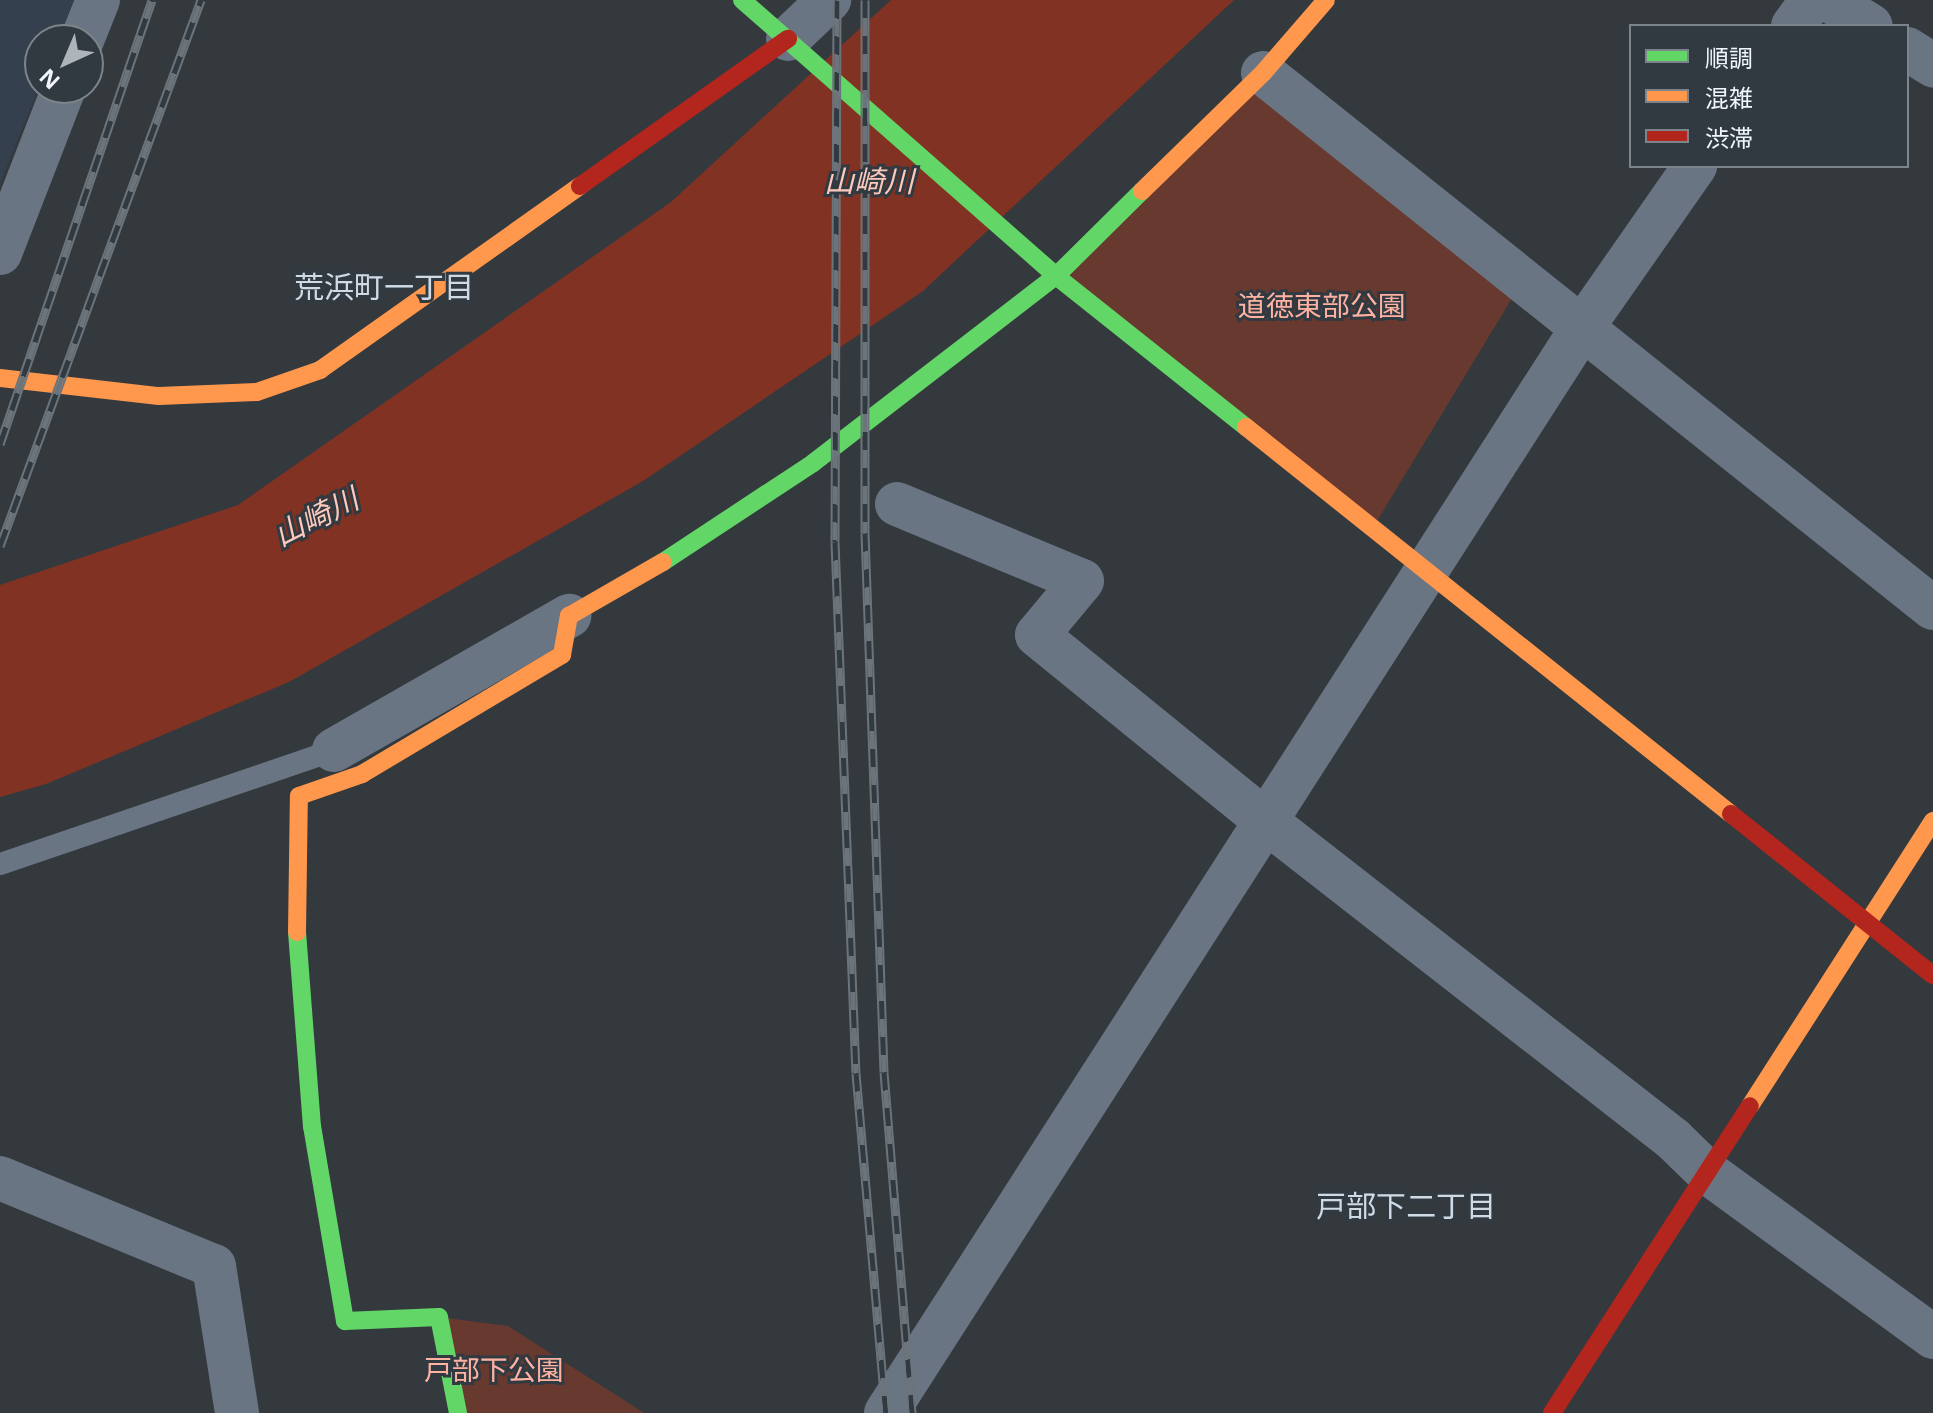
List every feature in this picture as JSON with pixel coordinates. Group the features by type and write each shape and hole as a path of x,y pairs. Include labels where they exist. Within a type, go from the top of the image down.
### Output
{"street":[{"path":"88,24 98,0"},
{"path":"742,0 1056,276 1426,575 1868,927 1933,975"},
{"path":"0,378 159,396 257,392 320,370 796,46 829,0"},
{"path":"334,750 711,534 800,472 1056,276 1263,73 1326,0"},
{"path":"1794,24 1812,0"},
{"path":"1829,0 1868,24"},
{"path":"1909,50 1933,65"},
{"path":"1263,73 1933,608"},
{"path":"0,253 58,104"},
{"path":"886,1413 1268,823 1582,328 1694,168"},
{"path":"897,504 1082,581 1037,635 1268,823 1673,1139 1707,1172 1933,1337"},
{"path":"458,1413 439,1317 345,1321 312,1126 302,1018 297,956 299,796 362,774 562,655 569,616"},
{"path":"1552,1413 1868,927 1933,821"},
{"path":"0,1178 214,1266 237,1413"}],"lane":[{"path":"0,864 334,750"}],"shaded area":[{"path":"0,0 74,0 64,24 24,24 24,104 32,104 0,184"}],"green space":[{"name":"道徳東部公園","path":"1263,73 1523,280 1371,531 1056,276"},
{"name":"戸部下公園","path":"439,1317 508,1326 644,1413 458,1413"}],"water":[{"name":"山崎川","path":"891,0 1234,0 923,291 643,481 289,682 46,784 0,797 0,585 238,505 671,202"}],"railway":[{"path":"0,444 152,0"},
{"path":"0,546 201,0"},
{"path":"837,0 835,542 856,1073 886,1413"},
{"path":"865,0 865,533 884,1072 912,1413"}],"traffic: fast":[{"path":"742,0 1056,276 1246,427"},
{"path":"663,562 813,463 1056,276 1142,191"},
{"path":"297,932 312,1126 345,1321 439,1317 458,1413"}],"traffic: slow":[{"path":"1142,191 1263,73 1326,0"},
{"path":"0,378 159,396 257,392 320,370 580,186"},
{"path":"1246,427 1731,814"},
{"path":"297,932 299,796 362,774 562,655 569,616 663,562"},
{"path":"1750,1106 1933,821"}],"traffic: jam":[{"path":"580,186 788,39"},
{"path":"1731,814 1933,975"},
{"path":"1552,1413 1750,1106"}],"district":[{"name":"荒浜町一丁目","path":"384,287"},
{"name":"戸部下二丁目","path":"1406,1206"}]}
